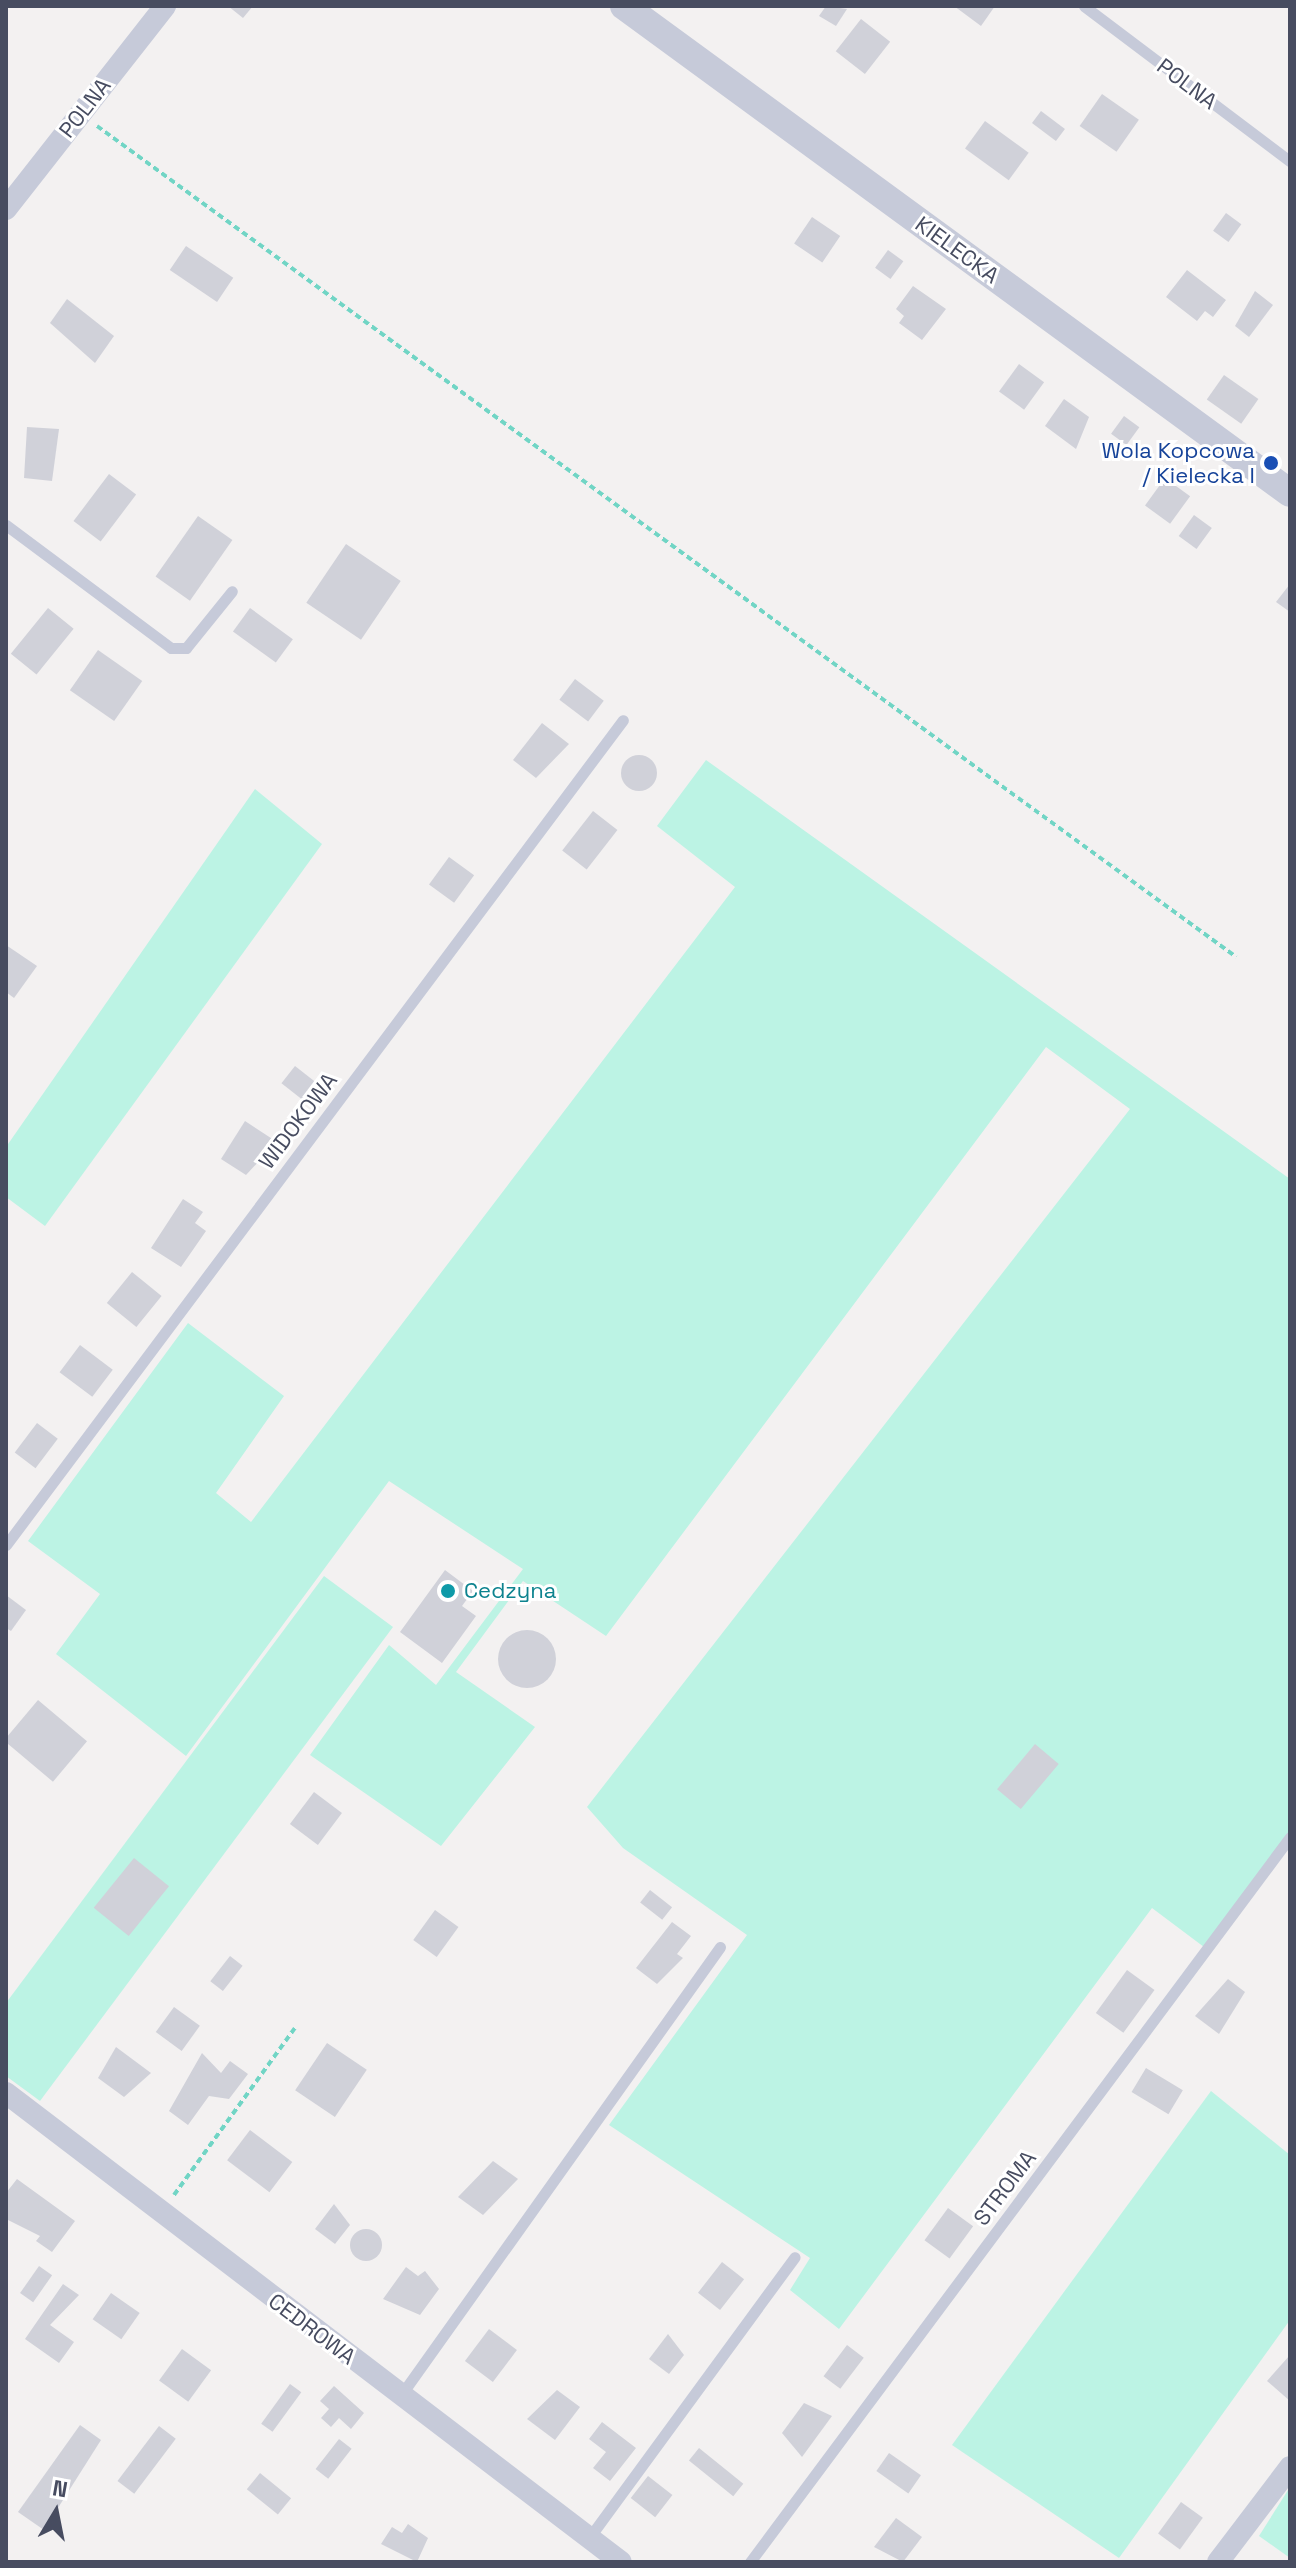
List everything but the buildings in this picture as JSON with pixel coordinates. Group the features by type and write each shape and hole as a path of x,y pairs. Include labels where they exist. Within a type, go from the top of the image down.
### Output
{"street":[{"name":"POLNA","path":"6,209 165,6"},
{"name":"KIELECKA","path":"624,6 1290,493"},
{"name":"CEDROWA","path":"6,2093 621,2562"},
{"path":"1218,2562 1290,2467"}],"lane":[{"name":"POLNA","path":"1084,6 1290,161"},
{"path":"6,525 171,648 186,648 232,591"},
{"name":"WIDOKOWA","path":"6,1545 623,720"},
{"name":"STROMA","path":"750,2562 1290,1837"},
{"path":"401,2396 720,1947"},
{"path":"589,2538 795,2257"}],"path":[{"path":"80,114 1236,957"},
{"path":"161,2213 295,2028"}],"green space":[{"path":"706,760 1290,1179 1290,1837 1208,1950 1152,1908 839,2329 790,2290 810,2258 609,2125 747,1935 623,1848 587,1807 1130,1109 1046,1047 606,1636 523,1581 456,1672 535,1727 441,1846 310,1755 389,1645 436,1685 523,1569 389,1481 186,1756 56,1654 100,1594 28,1541 188,1323 284,1396 216,1493 251,1522 735,887 657,826"},
{"path":"255,789 322,844 45,1226 6,1197 6,1147"},
{"path":"324,1576 393,1627 40,2101 6,2076 6,2003"},
{"path":"1211,2091 1290,2155 1290,2320 1119,2558 952,2445"},
{"path":"1290,2487 1290,2558 1259,2536"}],"place":[{"name":"Wola Kopcowa / Kielecka I","path":"1271,463"},
{"name":"Cedzyna","path":"448,1591"}]}
